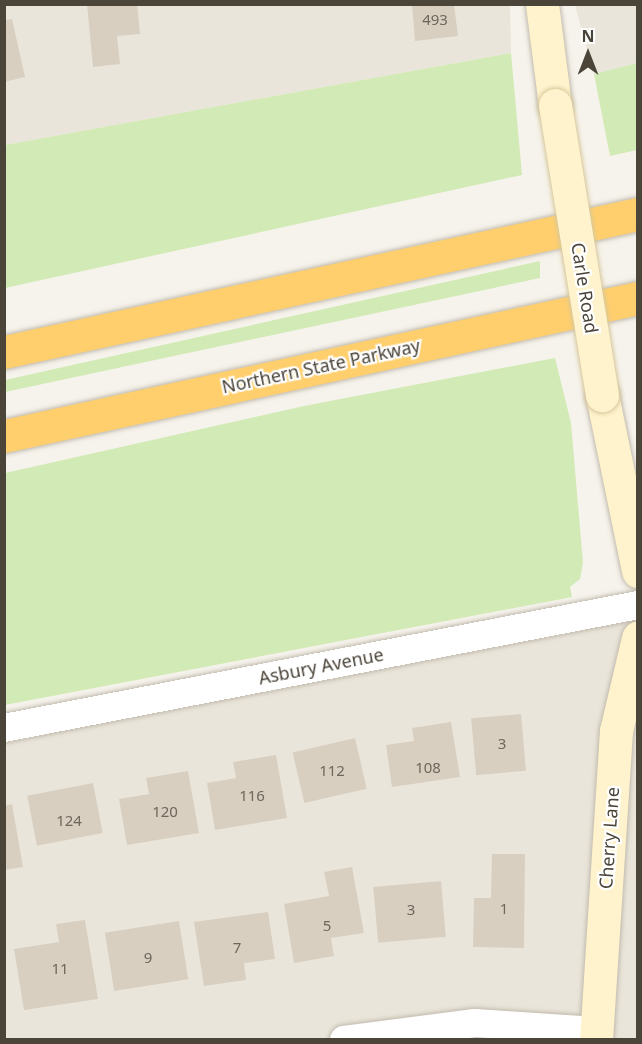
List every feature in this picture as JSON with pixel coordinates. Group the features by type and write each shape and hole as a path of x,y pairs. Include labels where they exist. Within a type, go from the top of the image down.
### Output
{"highway":[{"path":"4,352 638,214"},
{"name":"Northern State Parkway","path":"4,436 638,298"}],"street":[{"name":"Carle Road","path":"542,4 555,105 602,395 638,570"},
{"name":"Asbury Avenue","path":"4,728 638,605"},
{"name":"Cherry Lane","path":"596,1036 616,731 638,638"},
{"path":"344,1040 475,1023 596,1036"}],"shaded area":[{"path":"5,5 510,5 511,53 5,145"},
{"path":"575,5 637,5 637,63 594,74"},
{"path":"637,605 637,1039 5,1040 5,728"}],"green space":[{"path":"511,53 522,175 5,288 5,145"},
{"path":"637,63 637,150 610,156 594,74"},
{"path":"540,261 540,278 5,392 5,380"},
{"path":"555,358 571,423 583,563 580,579 570,587 572,597 5,705 5,473 304,406"}],"building":[{"path":"87,4 137,4 140,34 117,36 120,64 93,67"},
{"path":"412,5 454,5 458,36 415,41"},
{"path":"12,19 25,77 4,82 4,20"},
{"path":"521,714 526,771 476,775 471,718"},
{"path":"451,722 460,777 392,787 386,745 414,741 412,728"},
{"path":"355,738 367,789 304,803 293,752"},
{"path":"276,755 287,818 215,830 207,783 236,778 233,762"},
{"path":"188,771 199,833 127,845 119,799 149,794 146,778"},
{"path":"93,783 103,833 37,846 27,796"},
{"path":"12,804 23,867 4,870 4,806"},
{"path":"492,854 525,854 524,948 473,947 474,898 491,898"},
{"path":"352,867 364,933 331,938 334,956 294,963 284,904 329,896 324,872"},
{"path":"441,881 446,937 378,943 373,887"},
{"path":"268,912 275,959 244,963 246,980 204,986 194,922"},
{"path":"85,920 98,999 24,1010 14,949 59,942 56,924"},
{"path":"179,921 188,979 114,991 105,933"}]}
